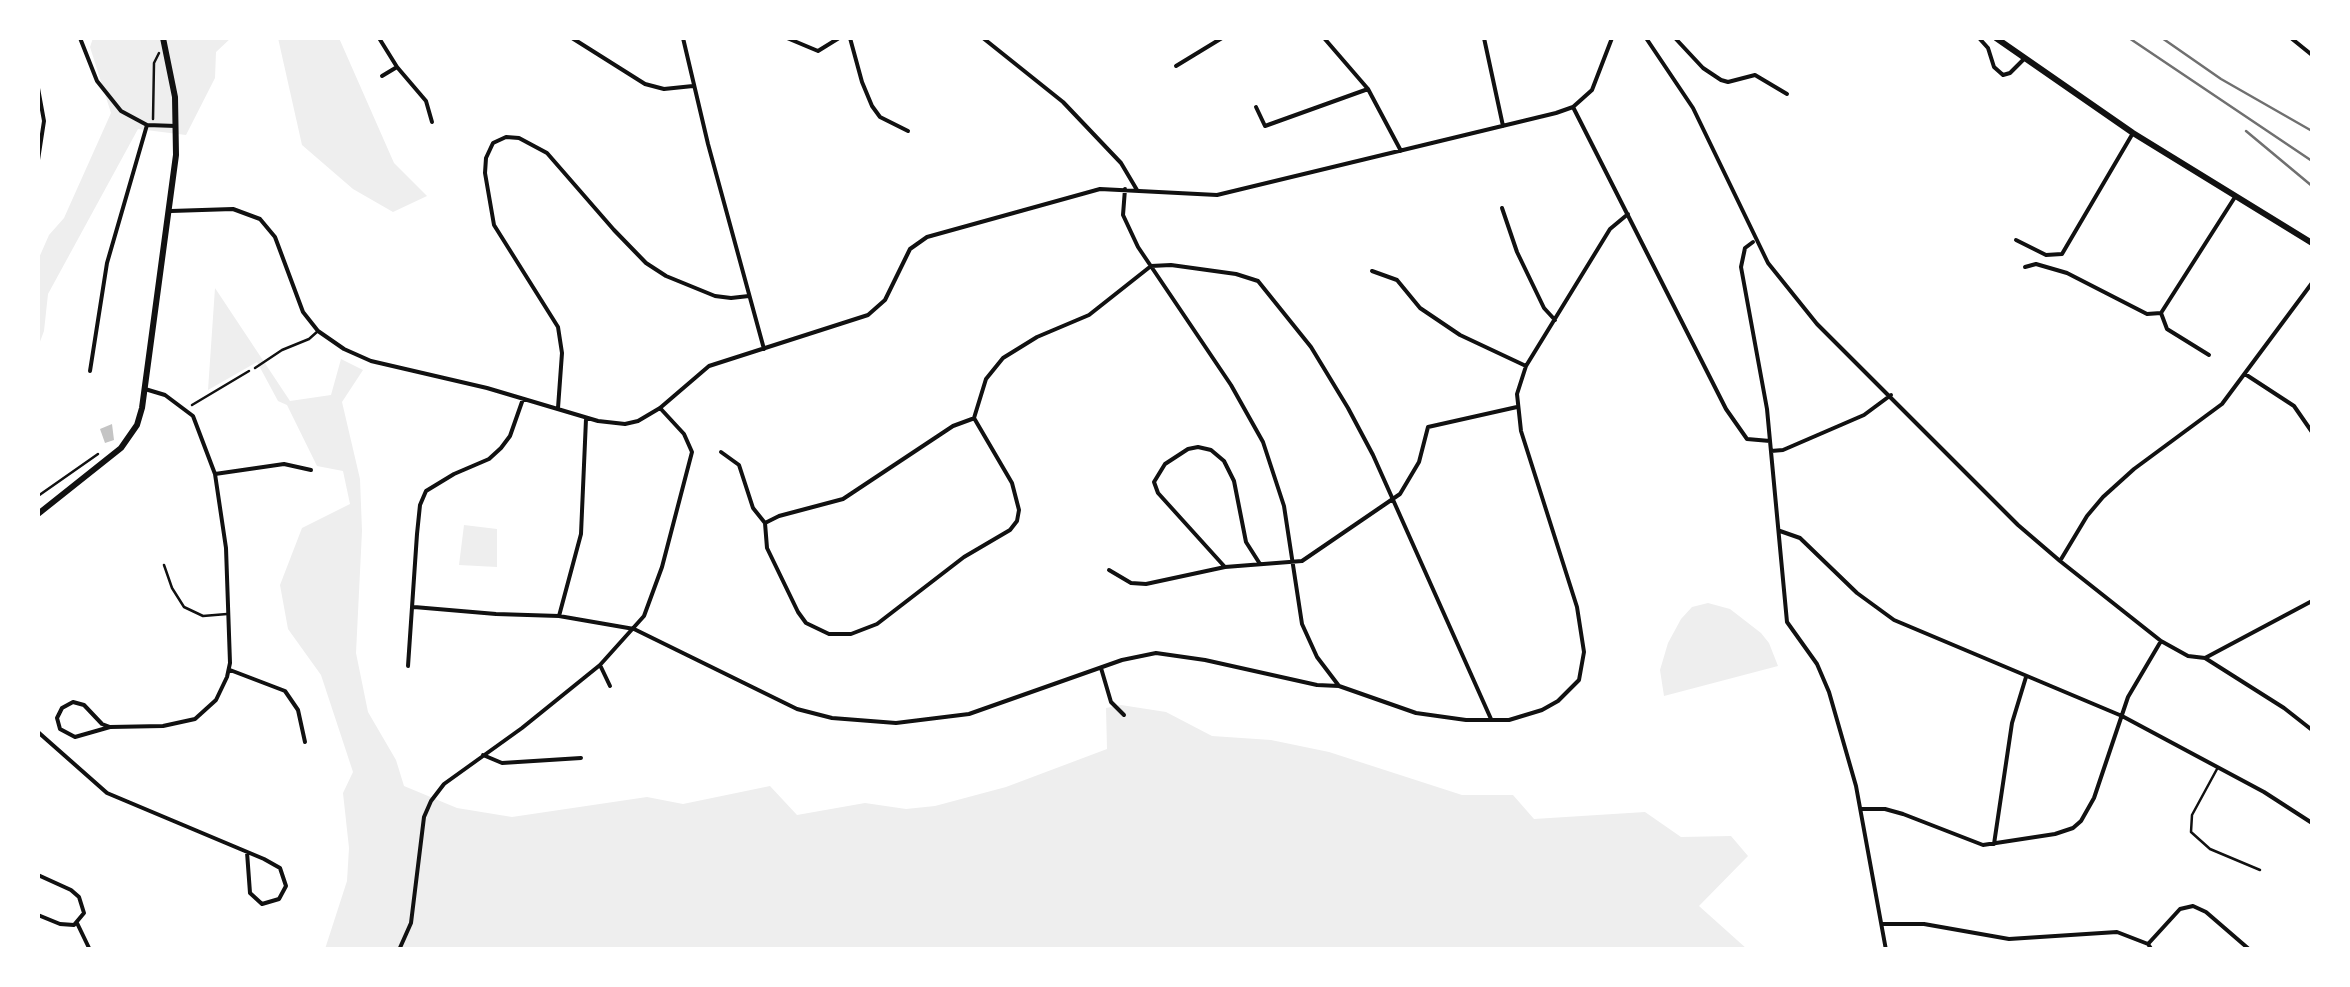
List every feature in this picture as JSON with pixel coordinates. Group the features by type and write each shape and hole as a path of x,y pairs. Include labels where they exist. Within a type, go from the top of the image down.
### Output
{"main road":[{"path":"38,514 122,448 139,418 171,211 176,97 163,38"},
{"path":"1996,38 2133,132 2312,243"}],"street":[{"path":"80,38 92,73 128,117 146,125 176,126"},
{"path":"380,38 396,67 426,101 432,122"},
{"path":"572,38 645,84 664,89 693,86"},
{"path":"683,38 764,349"},
{"path":"787,38 818,51 839,38"},
{"path":"850,38 872,106 880,116 908,132"},
{"path":"983,38 1063,102 1121,163 1137,190"},
{"path":"1176,66 1222,38"},
{"path":"1324,38 1368,90 1401,151"},
{"path":"1484,38 1503,126"},
{"path":"171,211 232,209 260,219 275,238 303,312 318,330 344,349 371,361 586,418 625,424 660,408 709,366 868,315 885,300 910,250 927,237 1079,192 1137,190 1217,195 1573,107 1592,90 1612,38"},
{"path":"1646,38 1693,108 1755,241 1784,286 1816,324 2018,525 2060,561 2161,642 2188,656 2205,658 2312,730"},
{"path":"1675,38 1703,68 1721,80 1755,76 1787,94"},
{"path":"1979,38 1998,72 2010,73 2024,59"},
{"path":"2291,38 2312,55"},
{"path":"382,76 396,67"},
{"path":"38,88 44,121 38,160"},
{"path":"1256,107 1265,126 1368,90"},
{"path":"1573,107 1737,427 1746,439 1770,441"},
{"path":"90,371 107,263 146,125"},
{"path":"2016,240 2046,254 2062,254 2133,132"},
{"path":"558,409 562,353 558,327 494,226 485,173 486,158 493,144 506,137 519,138 546,153 646,263 666,276 715,296 749,296"},
{"path":"1125,190 1124,216 1138,247 1231,386 1263,442 1284,506 1302,624 1308,642 1340,686"},
{"path":"2160,313 2235,197"},
{"path":"1502,208 1517,252 1544,308 1555,321"},
{"path":"414,607 559,616 634,629 797,709 832,718 896,723 969,714 1156,653 1318,686 1340,686 1416,713 1445,718 1526,716 1558,701 1579,680 1584,652 1577,607 1530,462 1517,407 1519,382 1610,229 1628,214"},
{"path":"1755,241 1744,248 1741,268 1770,441 1787,622 1817,664 1829,692 1861,808 1886,950"},
{"path":"2025,267 2036,264 2067,273 2147,314 2160,313"},
{"path":"721,452 739,465 753,508 764,523 768,548 788,596 806,623 829,634 851,634 877,624 964,557 1010,530 1017,521 1012,484 974,418 986,379 1003,358 1037,337 1088,316 1151,266 1236,274 1264,286 1311,347 1339,393 1372,455 1491,719"},
{"path":"1372,271 1397,280 1420,308 1448,328 1526,366"},
{"path":"2060,561 2103,497 2222,404 2312,283"},
{"path":"2160,313 2167,330 2208,355"},
{"path":"2245,374 2294,406 2312,432"},
{"path":"110,728 78,702 67,704 57,718 60,729 75,738 110,728 163,726 195,719 216,700 229,670 226,548 215,474 202,434 185,408 165,395 145,389"},
{"path":"1771,451 1783,450 1864,415 1891,395"},
{"path":"408,666 417,534 420,505 426,491 490,458 501,448 510,436 523,399"},
{"path":"1109,570 1131,583 1146,584 1225,567 1291,564 1314,554 1392,500 1412,478 1428,427 1517,407"},
{"path":"399,950 411,923 428,807 444,784 600,665 634,629 654,595 691,463 690,442 660,408"},
{"path":"559,616 581,534 586,418"},
{"path":"764,523 843,499 953,426 974,418"},
{"path":"1225,567 1158,493 1154,482 1164,464 1198,446 1211,450 1224,462 1234,481 1246,542 1260,564"},
{"path":"215,474 284,464 311,470"},
{"path":"1780,530 1800,538 1857,592 1894,620 2122,716 2312,823"},
{"path":"2205,658 2312,601"},
{"path":"1861,808 1886,809 1983,845 2055,834 2081,821 2094,798 2128,698 2161,642"},
{"path":"600,665 610,686"},
{"path":"1101,668 1111,702 1124,715"},
{"path":"229,670 285,691 298,710 305,742"},
{"path":"1994,844 2012,723 2026,677"},
{"path":"38,732 107,793 247,852 274,864 284,874 286,886 279,899 262,904 250,893 247,852"},
{"path":"483,756 502,763 581,758"},
{"path":"38,875 79,897 84,913 77,923"},
{"path":"1882,924 1924,924 2009,939 2117,932 2150,947 2180,909 2193,906 2206,912 2250,950"},
{"path":"38,915 60,924 77,923"},
{"path":"77,923 90,950"}],"lane":[{"path":"255,368 282,350 309,339 318,330"},
{"path":"164,565 172,588 187,610 204,616 228,614"},
{"path":"2218,768 2192,815 2191,832 2210,849 2260,870"}],"path":[{"path":"153,120 154,63 160,52"},
{"path":"185,408 255,368"},
{"path":"38,496 104,451"}],"shaded area":[{"path":"93,38 231,38 216,52 215,78 186,135 138,129 48,294 38,347 38,260 49,235 64,218 111,113 90,47"},
{"path":"278,38 339,38 394,163 427,196 393,212 353,189 302,145"},
{"path":"215,288 290,401 331,395 341,359 363,370 342,402 360,479 362,531 356,653 368,712 396,760 404,786 457,808 512,817 647,797 683,804 770,786 797,815 865,803 906,809 935,806 1006,787 1107,749 1106,708 1121,705 1166,712 1212,736 1271,740 1329,752 1462,795 1513,795 1534,819 1645,812 1681,837 1731,836 1748,856 1699,906 1747,949 325,949 347,881 349,848 343,793 353,772 321,675 288,629 280,585 302,528 350,504 343,471 317,466 287,405 278,401 257,362 208,390"},
{"path":"464,525 497,529 497,567 459,565"},
{"path":"1708,603 1730,609 1761,633 1778,666 1664,696 1660,670 1668,643 1692,607"}],"building":[{"path":"112,424 114,440 105,443 100,429"}],"railway":[{"path":"2129,38 2312,161"},
{"path":"2162,38 2221,79 2312,131"},
{"path":"2246,131 2312,186"}]}
